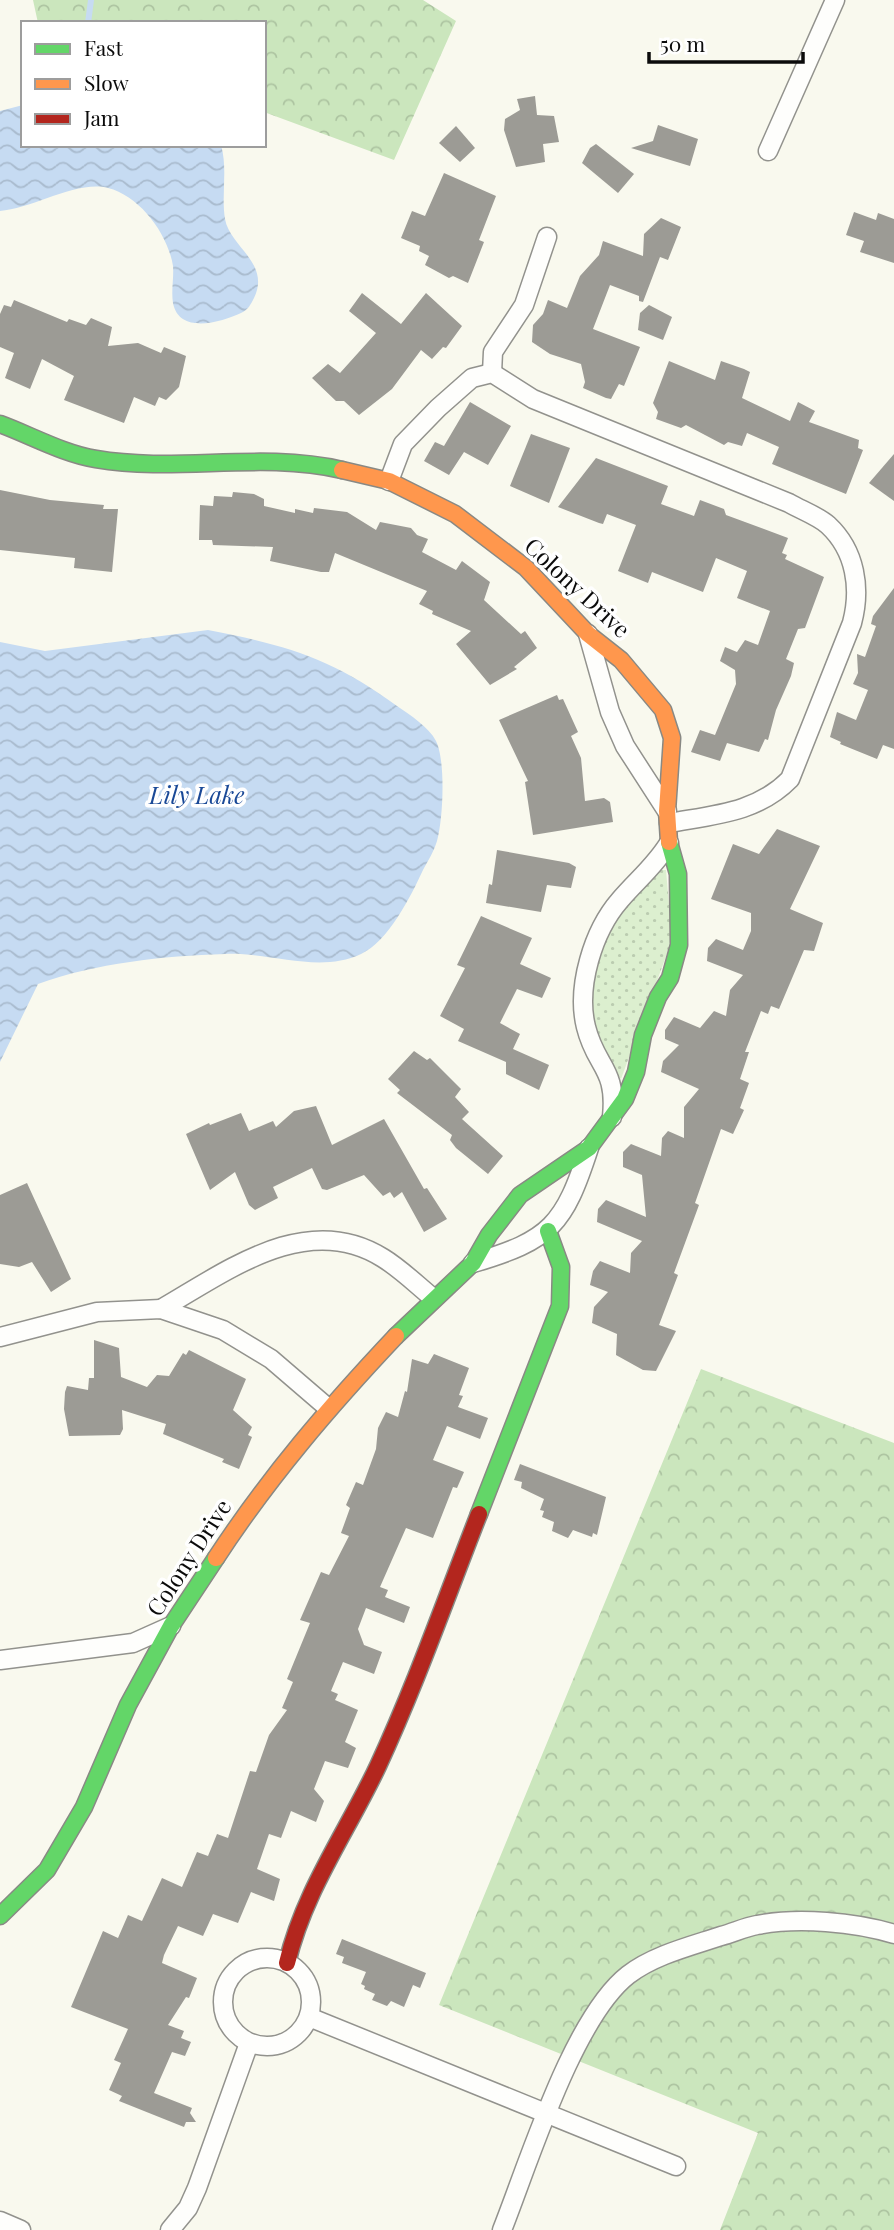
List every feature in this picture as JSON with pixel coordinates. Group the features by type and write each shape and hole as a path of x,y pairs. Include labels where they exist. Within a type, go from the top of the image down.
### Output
{"street":[{"path":"768,151 835,0"},
{"path":"492,373 493,352 523,305 547,237"},
{"path":"389,481 403,444 472,378 492,373 533,399 789,503 828,525 856,559 858,598 852,623 790,779 775,795 744,810 668,817 625,746 610,712 588,634"},
{"name":"Colony Drive","path":"0,424 93,459 133,463 260,460 324,466 389,481 455,514 526,568 588,634 621,660 663,710 672,738 668,843 678,874 679,945 670,978 657,997 643,1035 636,1072 625,1099 611,1120 589,1148 520,1195 489,1235 473,1263 433,1298 328,1408 253,1502 171,1626 128,1704 84,1807 47,1870 0,1916"},
{"path":"611,1120 614,1097 611,1077 592,1045 586,1027 583,1009 584,981 605,922 619,901 655,865 668,843"},
{"name":"Colony Drive","path":"473,1263 517,1250 548,1231 566,1211 589,1148"},
{"path":"287,1963 291,1942 313,1890 371,1781 400,1715 560,1306 565,1278 561,1259 548,1231"},
{"path":"161,1309 266,1251 300,1240 345,1242 382,1257 433,1298"},
{"path":"0,1337 97,1312 161,1309 223,1330 271,1359 328,1408"},
{"path":"0,1660 133,1643 171,1626"},
{"path":"502,2230 547,2114 591,2016 613,1988 652,1961 757,1925 828,1922 894,1934"},
{"path":"259,1958 287,1963 298,1970 310,1992 309,2018 302,2030 280,2045 266,2047 249,2043 230,2027 224,2014 222,1999 226,1985 245,1963 259,1958"},
{"path":"309,2018 676,2166"},
{"path":"170,2230 188,2208 197,2188 249,2043"},
{"path":"0,2221 21,2230"}],"green space":[{"path":"33,0 423,0 456,21 394,160 266,113 266,21 38,21"},
{"path":"659,870 666,870 672,940 621,1079 609,1063 594,1026 592,985 595,965 609,927 619,911"},
{"path":"701,1369 894,1443 894,2230 720,2230 758,2133 439,2005"}],"water":[{"path":"21,106 21,147 221,147 225,219 228,229 254,265 257,275 258,286 247,309 213,322 192,323 183,319 173,303 173,266 165,241 151,218 120,192 108,188 83,188 0,211 0,111"},
{"name":"Lily Lake","path":"208,630 261,641 329,665 373,690 424,726 436,741 442,776 441,819 433,852 398,917 371,948 361,954 328,962 294,961 242,954 178,957 106,966 60,977 38,984 0,1062 0,642 45,651"}],"building":[{"path":"535,96 537,115 554,116 559,142 543,144 545,162 516,167 504,130 505,119 520,110 517,99"},
{"path":"658,125 698,139 690,166 631,148 653,141"},
{"path":"456,126 475,148 460,162 439,143"},
{"path":"596,144 634,174 618,193 582,163 590,148"},
{"path":"444,173 496,196 479,240 484,242 468,283 453,276 449,278 425,265 429,256 419,251 420,246 401,238 412,211 425,216"},
{"path":"854,212 876,220 878,213 894,219 894,263 860,252 864,241 846,235"},
{"path":"661,218 681,227 668,260 660,257 643,302 639,301 639,296 610,285 593,329 640,347 624,386 619,384 611,399 606,398 583,388 585,382 581,364 550,354 532,342 533,325 543,314 548,300 567,308 580,276 599,255 603,241 643,256 644,234"},
{"path":"362,293 401,324 426,293 462,326 446,348 443,347 432,359 421,350 392,389 359,415 344,401 336,401 312,378 328,364 340,373 376,333 349,311"},
{"path":"14,300 67,322 69,319 86,325 91,318 112,327 108,346 138,343 161,353 164,347 186,356 179,387 166,400 159,397 155,406 134,397 124,423 64,400 74,376 42,359 30,389 5,378 14,353 0,347 0,314 4,305 11,307"},
{"path":"649,305 672,317 663,340 638,330 640,313"},
{"path":"669,361 715,380 721,361 744,369 750,372 742,398 790,421 798,402 815,411 809,422 859,440 858,448 863,450 846,494 772,464 779,447 747,433 742,446 728,442 724,445 686,425 681,428 656,419 658,412 653,403"},
{"path":"470,402 511,426 488,465 464,452 449,475 424,461 435,442 444,446"},
{"path":"531,434 570,448 549,503 510,486"},
{"path":"894,454 894,501 869,483"},
{"path":"596,458 668,486 661,504 694,516 700,500 724,509 726,515 788,538 782,553 787,555 785,559 824,577 805,628 798,629 786,659 794,663 791,676 776,710 768,740 765,739 759,752 727,743 720,761 691,752 700,730 715,735 736,684 735,670 720,661 725,647 737,652 745,640 758,645 770,611 737,598 747,571 716,558 703,592 652,572 648,583 618,571 636,525 607,514 603,524 558,507"},
{"path":"0,490 50,500 104,505 103,509 118,509 112,572 74,568 75,558 0,550"},
{"path":"233,492 254,494 264,499 264,506 295,513 295,509 313,513 314,508 347,512 376,530 380,522 411,528 417,535 428,539 422,552 456,570 462,561 490,582 484,600 521,634 525,631 537,648 514,667 517,669 490,685 456,644 471,631 432,614 433,611 419,604 427,591 335,553 329,572 321,572 270,561 273,547 213,545 212,540 199,540 200,505 213,506 214,496 232,497"},
{"path":"894,588 894,749 883,745 877,759 840,744 841,742 830,737 837,712 856,720 868,690 853,684 858,673 857,654 865,657 876,626 871,624 873,616"},
{"path":"557,695 559,700 563,699 578,732 571,736 581,758 585,801 604,798 610,802 613,822 533,835 525,782 528,781 499,720"},
{"path":"777,829 820,846 790,909 823,923 814,951 804,950 779,1009 771,1006 768,1014 761,1011 745,1052 749,1052 740,1079 749,1083 740,1108 744,1110 733,1134 721,1129 695,1203 699,1205 674,1273 678,1275 659,1325 676,1331 656,1371 643,1370 616,1355 617,1334 592,1323 594,1307 608,1292 590,1285 593,1271 600,1261 630,1273 631,1253 642,1241 597,1222 598,1209 606,1200 646,1217 642,1175 623,1167 623,1152 631,1144 661,1156 662,1138 668,1131 684,1138 684,1107 699,1089 661,1072 663,1061 679,1045 665,1039 665,1030 674,1017 700,1028 714,1011 726,1016 730,990 743,975 707,961 708,948 716,939 743,950 751,931 751,913 711,899 733,844 759,854"},
{"path":"497,850 569,863 576,867 571,888 547,885 541,912 486,903 489,884 492,885"},
{"path":"481,916 532,938 520,964 551,978 542,998 517,989 500,1023 520,1034 513,1049 549,1065 539,1090 506,1074 506,1062 458,1041 464,1029 440,1016 465,968 457,965"},
{"path":"414,1051 427,1060 430,1058 461,1089 455,1097 469,1112 462,1119 503,1156 488,1174 456,1148 450,1140 452,1135 397,1093 400,1090 388,1079"},
{"path":"316,1106 332,1145 384,1119 424,1189 427,1188 447,1219 424,1232 402,1192 394,1198 390,1192 383,1196 364,1175 327,1190 322,1189 312,1168 273,1187 278,1198 255,1210 249,1205 235,1172 210,1190 186,1134 241,1113 249,1131 273,1121 276,1127 294,1111"},
{"path":"27,1183 71,1279 51,1292 32,1262 19,1267 0,1264 0,1195"},
{"path":"94,1340 119,1348 121,1377 147,1387 157,1375 169,1376 183,1353 186,1355 189,1350 246,1379 233,1410 252,1427 248,1435 252,1437 239,1469 222,1462 224,1459 163,1434 166,1424 122,1410 123,1429 120,1435 69,1436 64,1409 65,1392 67,1386 88,1390 89,1378 94,1378"},
{"path":"434,1354 469,1368 459,1395 463,1396 458,1407 488,1418 480,1439 447,1426 433,1460 464,1472 457,1488 453,1487 433,1538 406,1528 380,1587 388,1590 385,1597 410,1607 404,1623 366,1608 358,1629 364,1645 382,1652 374,1674 343,1662 331,1691 338,1694 335,1700 358,1710 345,1742 356,1748 348,1768 325,1761 314,1789 324,1801 316,1822 291,1811 281,1838 269,1834 257,1869 280,1879 274,1901 251,1892 238,1923 213,1914 203,1936 178,1926 164,1955 162,1963 197,1978 189,1998 186,1997 168,2025 184,2031 181,2038 191,2042 185,2056 172,2052 154,2093 192,2108 190,2113 196,2122 186,2122 184,2127 119,2101 122,2096 109,2090 121,2063 114,2060 128,2029 71,2007 103,1931 118,1938 128,1915 142,1921 162,1878 182,1887 197,1852 208,1856 217,1834 228,1838 250,1771 256,1772 269,1735 287,1710 282,1708 293,1682 287,1679 310,1623 300,1620 321,1572 329,1575 349,1536 341,1533 350,1508 346,1505 356,1482 363,1485 376,1449 378,1428 386,1412 398,1417 405,1391 407,1392 412,1359 428,1364"},
{"path":"520,1464 606,1497 597,1535 593,1533 592,1537 573,1530 568,1538 552,1531 554,1522 542,1517 544,1511 540,1510 544,1499 521,1488 522,1482 514,1480"},
{"path":"342,1939 426,1973 420,1988 413,1985 404,2007 391,2001 387,2006 372,2000 375,1994 364,1989 365,1986 361,1984 366,1972 342,1963 344,1957 336,1954"}],"waterway":[{"path":"88,21 91,0"}],"traffic: fast":[{"path":"0,424 59,449 96,459 157,464 280,462 342,470"},
{"path":"396,1336 473,1263 489,1235 520,1195 589,1148 625,1099 636,1072 643,1035 658,997 670,978 679,945 678,874 669,842"},
{"path":"479,1514 560,1306 561,1267 548,1231"},
{"path":"0,1916 47,1870 84,1807 128,1705 171,1626 216,1558"}],"traffic: slow":[{"path":"342,470 389,481 455,514 526,568 588,634 621,660 663,710 672,738 667,811 669,842"},
{"path":"216,1558 301,1443 396,1336"}],"traffic: jam":[{"path":"287,1963 315,1886 392,1735 479,1514"}]}
